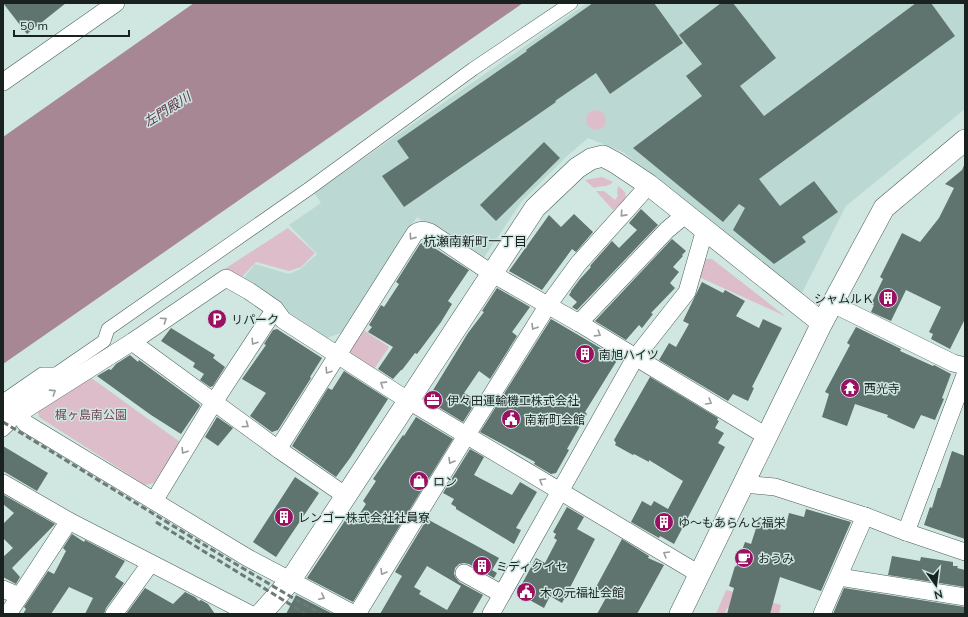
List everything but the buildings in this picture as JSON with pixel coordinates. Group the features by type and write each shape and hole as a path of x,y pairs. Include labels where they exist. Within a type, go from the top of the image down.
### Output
{"street":[{"path":"3,82 116,3"},
{"path":"354,614 248,558 25,423 17,416 5,412 104,341 108,329 310,188 473,69 571,3"},
{"path":"680,614 822,324 884,208 965,140"},
{"path":"261,614 290,581 535,208 577,168 591,159 603,156 648,185 822,324"},
{"path":"358,614 466,436 548,305 578,264 648,185"},
{"path":"579,323 667,230 686,214"},
{"path":"491,614 635,358 687,292 705,229"},
{"path":"278,449 415,233 419,230 430,232 491,273 579,323 766,436"},
{"path":"3,430 17,416 132,342 226,278 249,291 275,309 283,320 409,401 699,574"},
{"path":"833,304 952,363 965,366"},
{"path":"154,501 214,402 275,309"},
{"path":"132,342 278,449 346,496"},
{"path":"3,401 42,374 56,374"},
{"path":"906,532 965,375"},
{"path":"3,484 150,564 250,614"},
{"path":"744,484 775,487 865,516 965,552"},
{"path":"822,614 865,516"},
{"path":"8,614 69,521"},
{"path":"114,614 150,564"},
{"path":"464,573 502,594"},
{"path":"839,577 965,597"},
{"path":"3,589 19,596"}],"shaded area":[{"path":"587,3 965,3 965,109 846,206 802,293 623,152 588,138 566,157 522,201 483,257 417,217 343,332 327,338 241,281 255,264 289,274 300,269 317,254 289,225 321,203 314,193"}],"green space":[{"path":"596,110 603,113 606,120 603,127 596,130 589,127 586,120 589,113"},
{"path":"602,177 613,182 607,186 594,188 585,180"},
{"path":"618,186 625,192 626,200 613,210 596,191 604,191 615,200 618,196"},
{"path":"288,228 315,253 301,267 289,271 256,262 239,280 223,270"},
{"path":"705,259 712,259 785,316 699,277"},
{"path":"362,329 389,347 374,369 351,354 349,349"},
{"name":"梶ヶ島南公園","path":"90,377 180,442 154,483 145,485 39,417 38,411"},
{"path":"726,590 746,595 735,610 727,608 725,614 716,614"},
{"path":"759,599 781,605 779,614 765,614"}],"water":[{"name":"左門殿川","path":"194,3 523,3 3,364 3,137"}],"railway":[{"path":"3,422 234,563 322,614"},
{"path":"156,522 306,614"}],"place":[{"name":"シャムルＫ","path":"888,298"},
{"name":"リパーク","path":"217,319"},
{"name":"南旭ハイツ","path":"585,354"},
{"name":"西光寺","path":"850,388"},
{"name":"伊々田運輸機工株式会社","path":"433,400"},
{"name":"南新町会館","path":"511,419"},
{"name":"ロン","path":"419,481"},
{"name":"レンゴー株式会社社員寮","path":"284,517"},
{"name":"ゆ～もあらんど福栄","path":"664,522"},
{"name":"おうみ","path":"744,558"},
{"name":"ミディクイセ","path":"482,566"},
{"name":"木の元福祉会館","path":"526,592"}],"district":[{"name":"杭瀬南新町一丁目","path":"475,241"}]}
